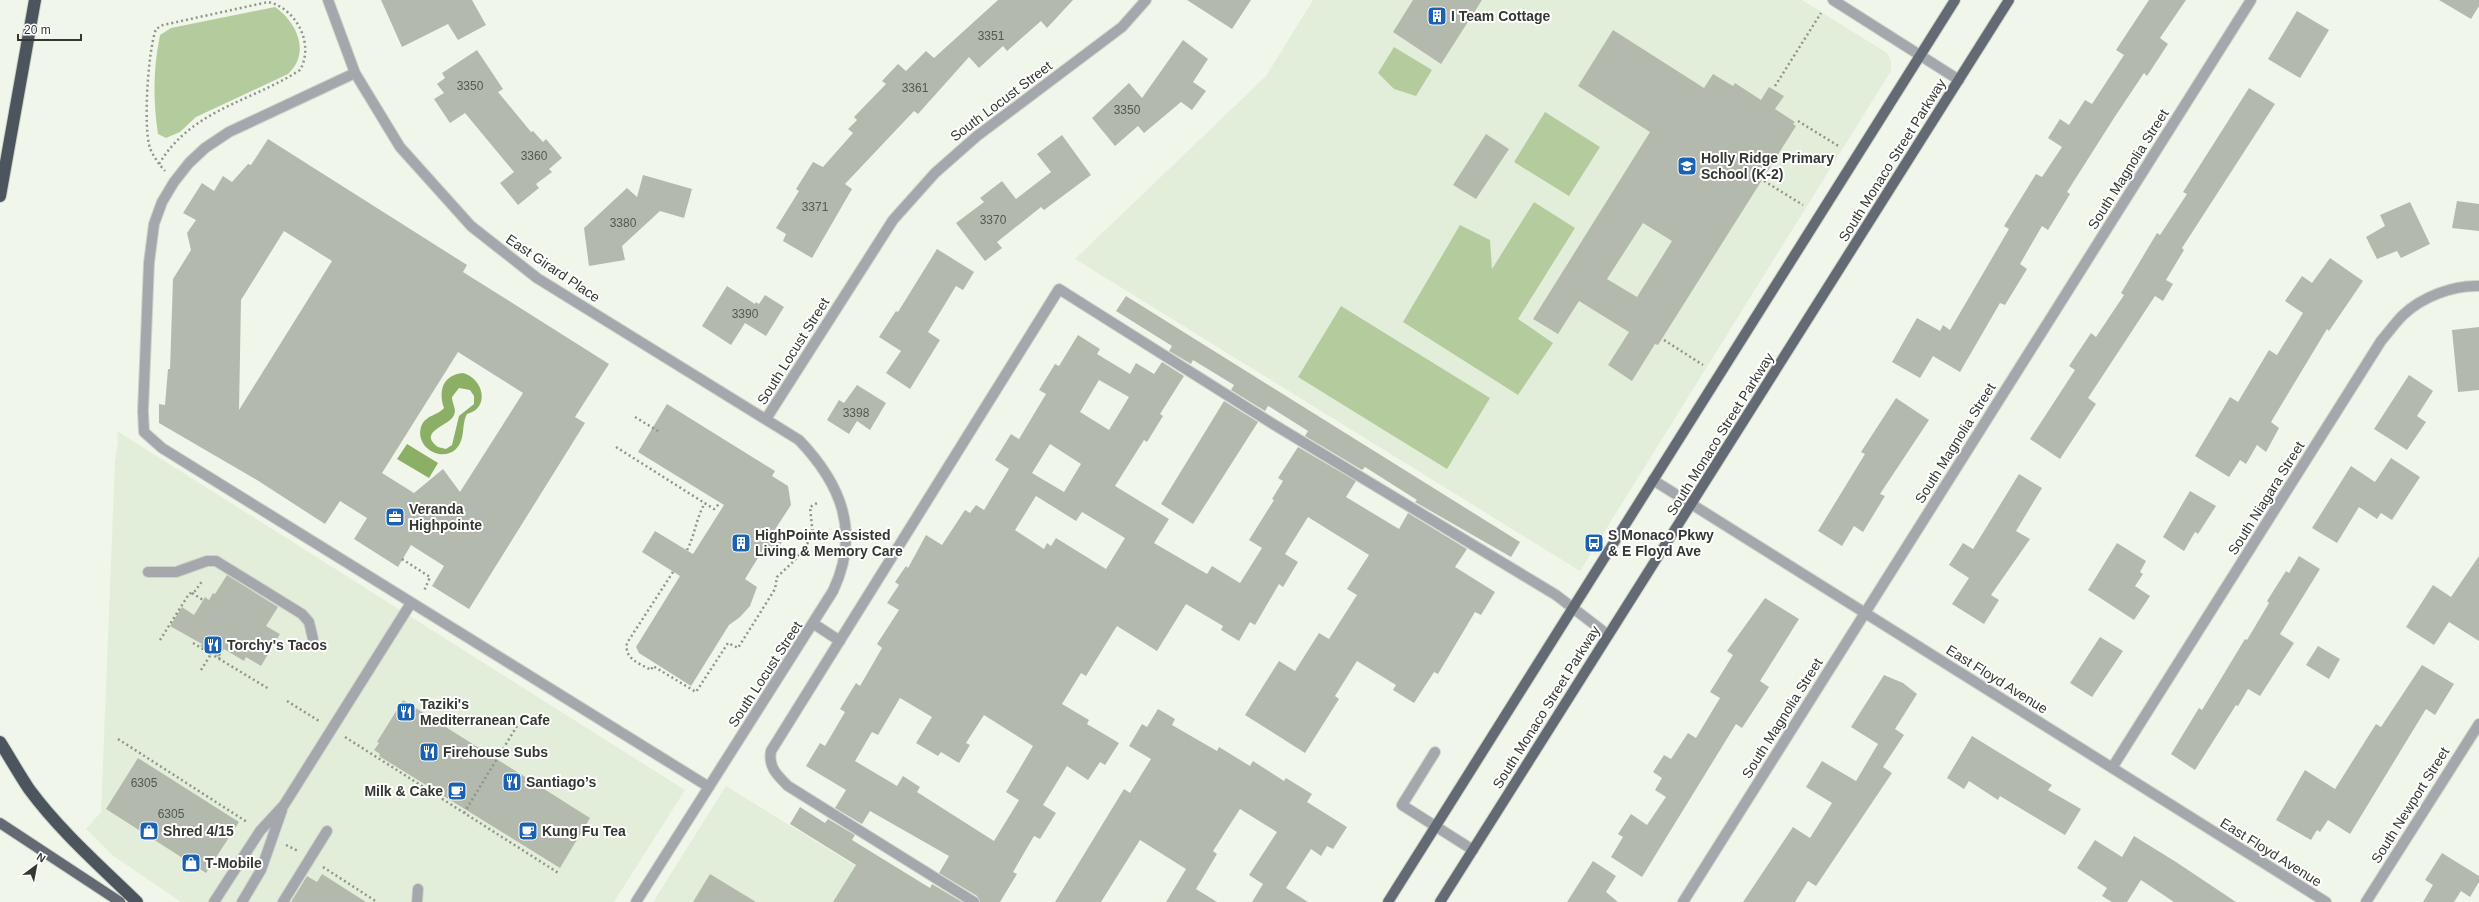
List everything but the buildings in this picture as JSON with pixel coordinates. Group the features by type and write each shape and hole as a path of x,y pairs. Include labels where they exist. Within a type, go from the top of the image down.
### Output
{"highway":[{"path":"0,196 35,0"},
{"path":"0,742 29,788 48,812 70,837 137,902"}],"main road":[{"name":"South Monaco Street Parkway","path":"1388,902 1574,609 1653,480 1955,0"},
{"name":"South Monaco Street Parkway","path":"1440,902 1608,635 1692,505 2009,0"},
{"path":"0,823 120,902"}],"street":[{"name":"East Girard Place","path":"328,0 355,73 400,147 452,205 490,242 537,278 766,419"},
{"name":"South Locust Street","path":"636,902 814,624 838,581 844,558 846,529 838,495 830,476 799,440 766,419 893,220 934,173 977,136 1122,27 1146,0"},
{"path":"1833,0 1959,80"},
{"name":"South Magnolia Street","path":"1683,902 2251,0"},
{"path":"355,73 229,132 205,148 189,163 174,182 162,202 154,224 149,263 143,411 144,432 162,448 709,787"},
{"name":"South Niagara Street","path":"2112,768 2381,341 2403,314 2427,299 2450,289 2479,286"},
{"path":"974,902 788,786 774,771 770,762 772,751 1059,289 1267,420 1539,584 1608,635"},
{"name":"East Floyd Avenue","path":"1653,480 2326,902"},
{"path":"148,572 176,572 207,561 216,561 302,614 309,622 313,639"},
{"path":"214,902 260,831 284,805 411,603"},
{"path":"814,624 840,641"},
{"name":"South Newport Street","path":"2366,902 2479,724"},
{"path":"1434,752 1402,805 1473,850"},
{"path":"242,902 261,870 284,805"},
{"path":"283,902 327,831"},
{"path":"417,902 418,889"}],"path":[{"path":"159,164 166,153 204,117 300,70 305,61 305,48 297,21 288,11 277,4 268,2 164,25 156,29 148,65 148,117 150,148 159,164 174,182"},
{"path":"1775,86 1821,13"},
{"path":"1798,121 1840,148"},
{"path":"1764,181 1804,205"},
{"path":"1664,340 1704,365"},
{"path":"635,417 658,431"},
{"path":"616,447 714,508 720,503"},
{"path":"673,572 627,643 626,651 628,656 651,670 653,666 696,692 728,643 738,648 775,589 777,577 794,561 808,542 813,528 810,507 819,502"},
{"path":"686,550 695,532 697,516 705,503"},
{"path":"402,560 430,577 424,588 424,594"},
{"path":"160,640 192,592 206,575"},
{"path":"192,592 203,600"},
{"path":"193,643 269,689"},
{"path":"201,670 211,654"},
{"path":"219,654 221,656 219,659"},
{"path":"287,701 320,721"},
{"path":"464,813 517,726"},
{"path":"344,737 560,874"},
{"path":"118,739 249,824"},
{"path":"280,843 300,853"},
{"path":"320,866 377,902"}],"shaded area":[{"path":"1313,0 1802,0 1887,53 1891,61 1891,71 1580,571 1075,259 1266,76"},
{"path":"275,7 283,13 295,29 300,48 299,57 295,66 288,74 196,117 180,132 166,138 158,134 154,85 160,35 171,28"},
{"path":"1394,47 1432,70 1416,96 1394,89 1378,73"},
{"path":"1545,112 1600,147 1569,196 1514,162"},
{"path":"1534,202 1575,228 1518,319 1553,343 1518,395 1403,322 1460,225 1490,240 1492,269"},
{"path":"1341,306 1490,398 1447,469 1298,377"},
{"path":"463,373 470,376 475,381 482,393 482,400 475,411 467,414 461,441 456,449 450,453 437,453 431,451 425,446 420,434 421,427 425,420 444,408 442,401 442,390 444,384 456,374","holes":["459,388 470,390 474,396 474,404 459,416 452,445 446,449 438,447 432,441 431,437 437,429 454,415 455,411 452,397"]},
{"path":"117,431 685,790 614,902 181,902 112,855 86,829 101,812 115,461 118,441"},
{"path":"407,444 438,463 429,478 397,459"},
{"path":"726,786 914,902 653,902"}],"place":[{"name":"I Team Cottage","path":"1437,16"},
{"name":"Holly Ridge Primary School (K-2)","path":"1687,166"},
{"name":"Veranda Highpointe","path":"395,517"},
{"name":"HighPointe Assisted Living & Memory Care","path":"741,543"},
{"name":"S Monaco Pkwy & E Floyd Ave","path":"1594,543"},
{"name":"Torchy's Tacos","path":"213,645"},
{"name":"Taziki's Mediterranean Cafe","path":"406,712"},
{"name":"Firehouse Subs","path":"429,752"},
{"name":"Santiago’s","path":"512,782"},
{"name":"Milk & Cake","path":"457,791"},
{"name":"Shred 4/15","path":"149,831"},
{"name":"Kung Fu Tea","path":"528,831"},
{"name":"T-Mobile","path":"191,863"}]}
